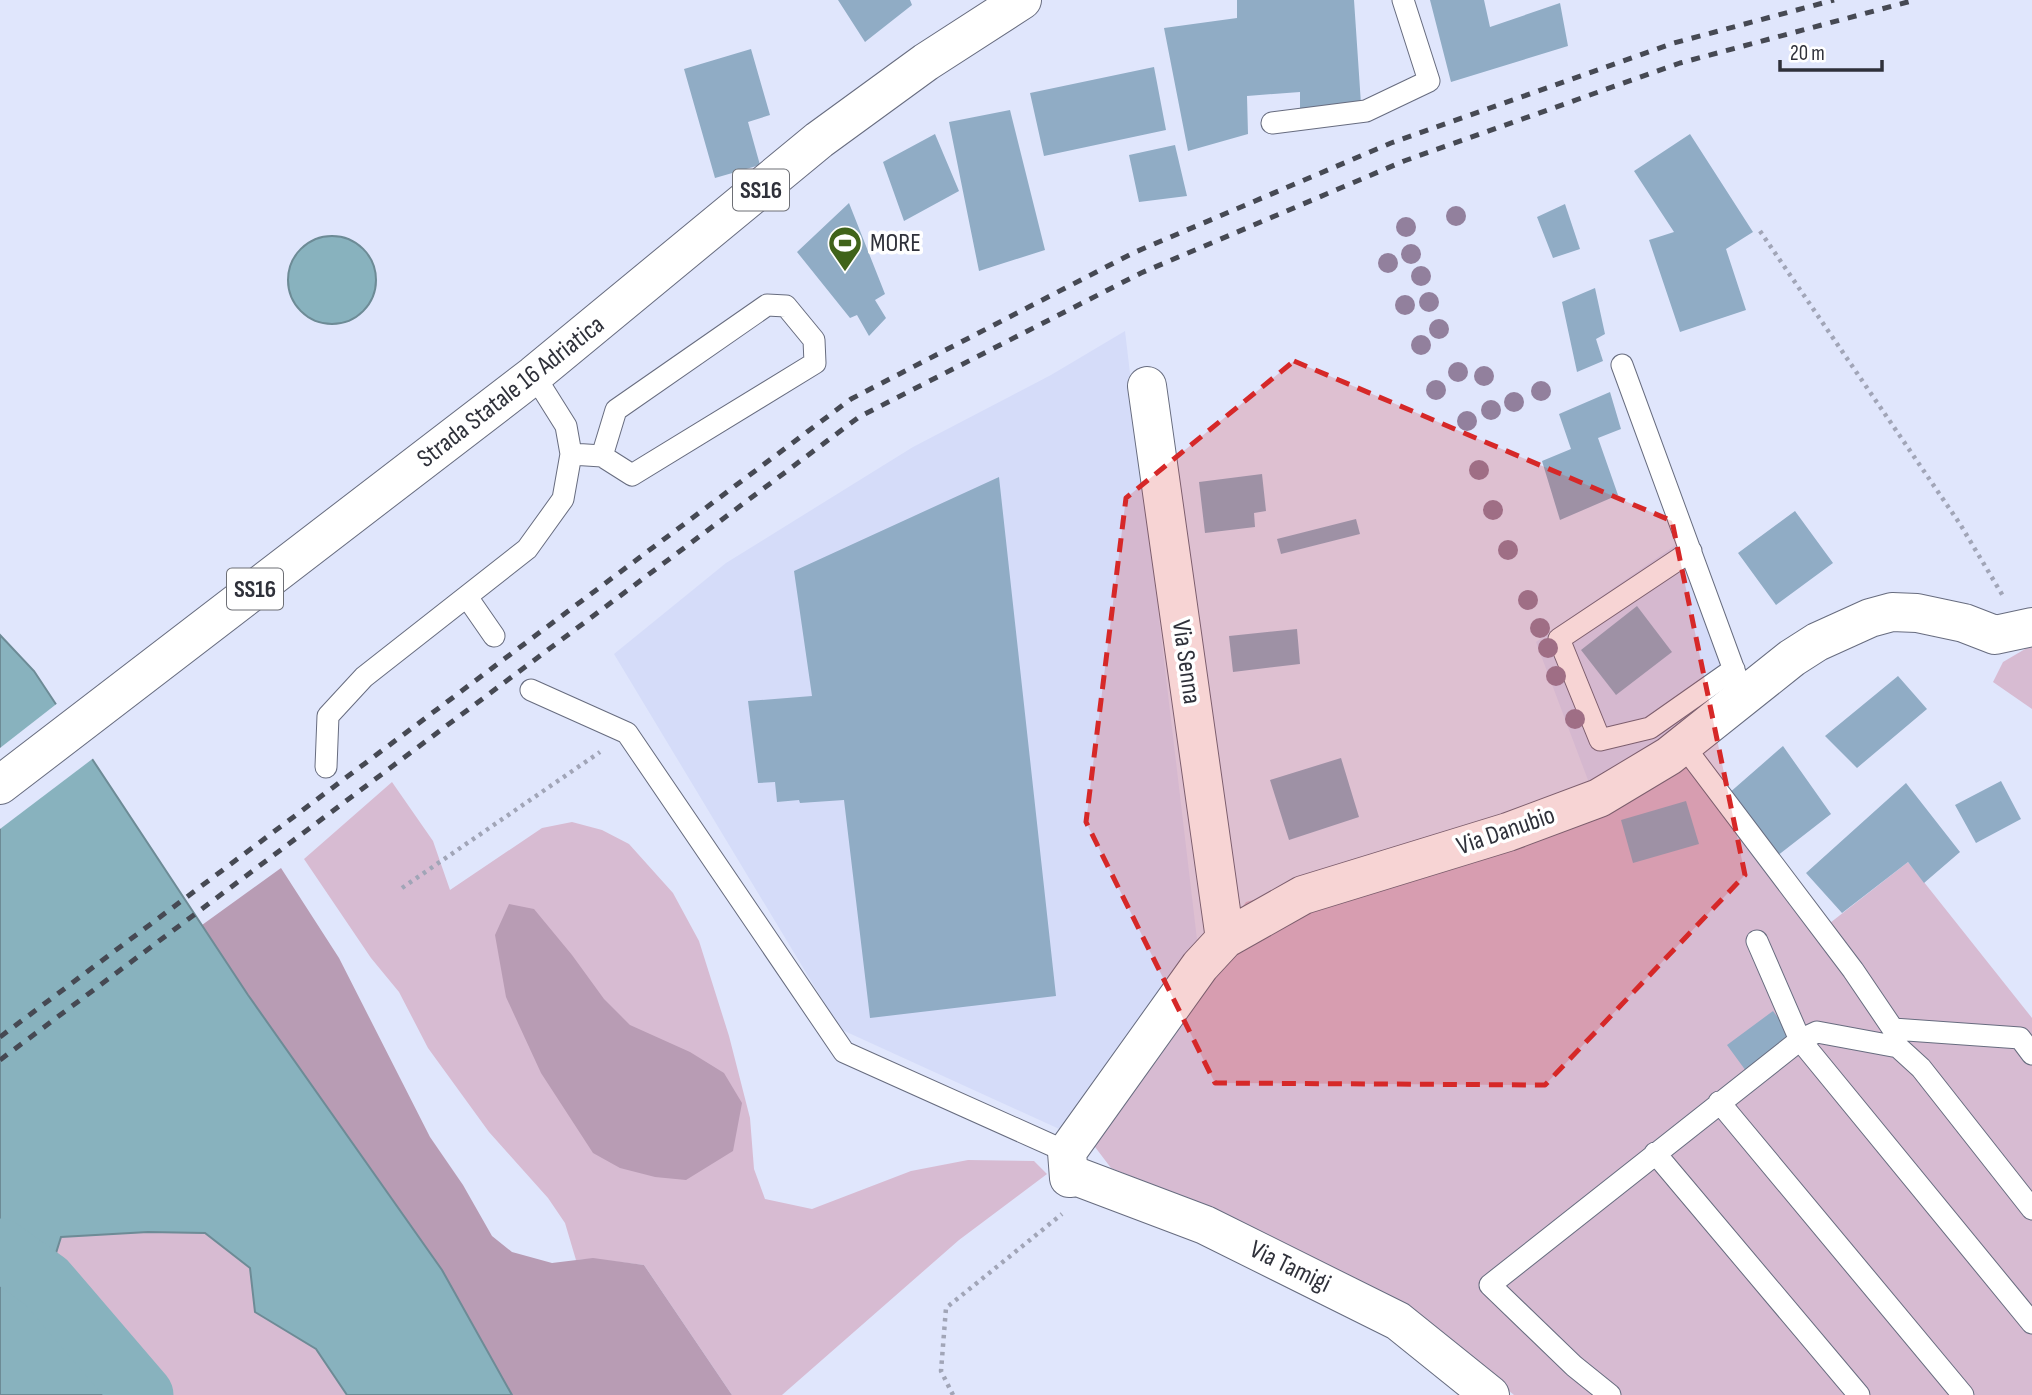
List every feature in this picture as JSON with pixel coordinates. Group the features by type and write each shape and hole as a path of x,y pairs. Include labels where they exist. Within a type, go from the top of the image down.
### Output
{"street":[{"name":"Strada Statale 16 Adriatica","path":"0,785 522,385 819,140 926,62 1022,0"},
{"name":"Via Senna","path":"1147,386 1225,939"},
{"name":"Via Danubio","path":"1068,1180 1200,966 1225,939 1303,895 1508,832 1599,799 1669,757 1739,682 1870,618 1892,612 1917,613 1964,623 1996,635 2027,629"},
{"name":"Via Tamigi","path":"1068,1180 1078,1177 1205,1225 1398,1321 1490,1395"}],"lane":[{"path":"1272,123 1366,111 1429,81 1403,0"},
{"path":"571,454 602,456 632,475 815,363 814,340 786,306 767,305 616,410 602,456"},
{"path":"1622,365 1691,551 1739,682 1650,728 1600,740 1559,639 1691,551"},
{"path":"326,767 328,716 364,677 527,549 563,499 571,454 566,426 522,385"},
{"path":"467,597 494,636"},
{"path":"531,690 626,733 844,1052 1068,1180"},
{"path":"1683,745 1853,970 1894,1029 2020,1038 2032,1054"},
{"path":"1757,941 1800,1040 2032,1324"},
{"path":"1610,1395 1574,1366 1490,1285 1719,1102 1800,1040 1817,1032 1898,1047 1921,1068 2032,1209"},
{"path":"1719,1102 1963,1395"},
{"path":"1656,1153 1859,1395"}],"path":[{"path":"1760,231 1960,524 2027,629"},
{"path":"402,888 626,733"},
{"path":"953,1395 941,1371 946,1308 1068,1180"}],"highlighted area":[{"path":"1294,361 1672,521 1745,875 1545,1085 1215,1083 1086,822 1126,498"}],"shaded area":[{"path":"323,236 341,236 357,243 369,255 376,271 376,289 369,305 357,317 341,324 323,324 307,317 295,305 288,289 288,271 295,255 307,243"},
{"path":"1125,331 1198,948 1068,1133 840,1029 614,654 726,563 913,447 1051,375"},
{"path":"1677,544 1735,690 1591,788 1536,642"},
{"path":"0,635 34,671 248,995 442,1270 512,1395 347,1395 316,1349 255,1312 250,1268 205,1233 148,1232 61,1237 47,1282 143,1395 0,1395"},
{"path":"2032,645 2032,709 1993,682 2003,662"},
{"path":"1680,756 1821,930 1908,862 2032,1018 2032,1395 1514,1395 1405,1305 1211,1209 1111,1168 1092,1143 1100,1114 1246,902 1498,834"},
{"path":"392,782 433,841 450,890 542,828 572,822 602,830 629,844 673,893 699,941 729,1036 750,1118 754,1169 765,1199 812,1209 911,1171 968,1160 1034,1161 1047,1174 959,1240 782,1395 732,1395 644,1265 593,1259 576,1260 565,1223 548,1198 489,1132 428,1048 399,992 371,958 304,859"},
{"path":"281,868 339,958 430,1137 463,1185 492,1236 512,1252 552,1263 593,1258 644,1265 732,1395 512,1395 442,1270 248,995 202,925"},
{"path":"509,904 534,909 604,999 630,1025 690,1052 724,1073 742,1103 733,1151 686,1180 655,1177 620,1168 593,1153 541,1073 506,997 495,935"},
{"path":"148,1232 205,1233 251,1268 255,1312 316,1349 347,1395 143,1395 46,1282 61,1237"}],"pier":[{"path":"59,702 95,757 0,829 0,748"}],"building":[{"path":"838,0 910,0 912,5 865,42"},
{"path":"1237,0 1354,0 1361,104 1300,114 1300,92 1247,96 1248,134 1188,151 1164,28 1237,18"},
{"path":"1430,0 1484,0 1490,27 1560,3 1568,46 1451,82"},
{"path":"751,49 770,115 748,122 760,165 715,178 684,69"},
{"path":"1154,67 1166,130 1044,156 1030,93"},
{"path":"1010,110 1045,250 979,271 949,122"},
{"path":"935,134 959,191 904,221 883,162"},
{"path":"1690,134 1753,232 1726,249 1746,310 1680,332 1649,240 1674,232 1634,171"},
{"path":"1175,145 1187,196 1139,202 1129,155"},
{"name":"MORE","path":"849,203 885,294 875,300 886,318 869,336 857,315 850,318 797,252"},
{"path":"1565,204 1580,249 1553,258 1537,217"},
{"path":"1595,288 1605,334 1596,339 1603,361 1577,372 1562,302"},
{"path":"1610,392 1621,429 1598,438 1618,495 1560,520 1542,461 1571,449 1559,414"},
{"path":"1262,474 1266,511 1254,513 1255,527 1205,533 1199,482"},
{"path":"999,477 1056,996 870,1018 844,800 777,802 775,782 758,783 748,701 812,696 794,571"},
{"path":"1795,511 1833,563 1776,605 1738,553"},
{"path":"1356,519 1360,534 1281,554 1277,539"},
{"path":"1637,606 1672,652 1616,695 1581,650"},
{"path":"1297,629 1300,664 1233,672 1229,636"},
{"path":"1898,676 1927,709 1857,768 1825,736"},
{"path":"1783,746 1831,814 1777,856 1728,794"},
{"path":"1341,758 1359,817 1289,840 1270,780"},
{"path":"2001,781 2021,819 1976,843 1955,805"},
{"path":"1906,783 1960,852 1924,883 1908,862 1842,913 1806,873"},
{"path":"1686,801 1699,844 1633,863 1621,820"},
{"path":"1773,1011 1792,1036 1746,1071 1727,1045"}],"waterway":[{"path":"0,1249 46,1282 143,1395"}],"railway":[{"path":"0,1037 851,399 1133,253 1391,143 1674,43 1834,0"},
{"path":"0,1060 859,417 1141,273 1404,161 1680,63 1915,0"}],"place":[{"name":"MORE","path":"845,273"}]}
